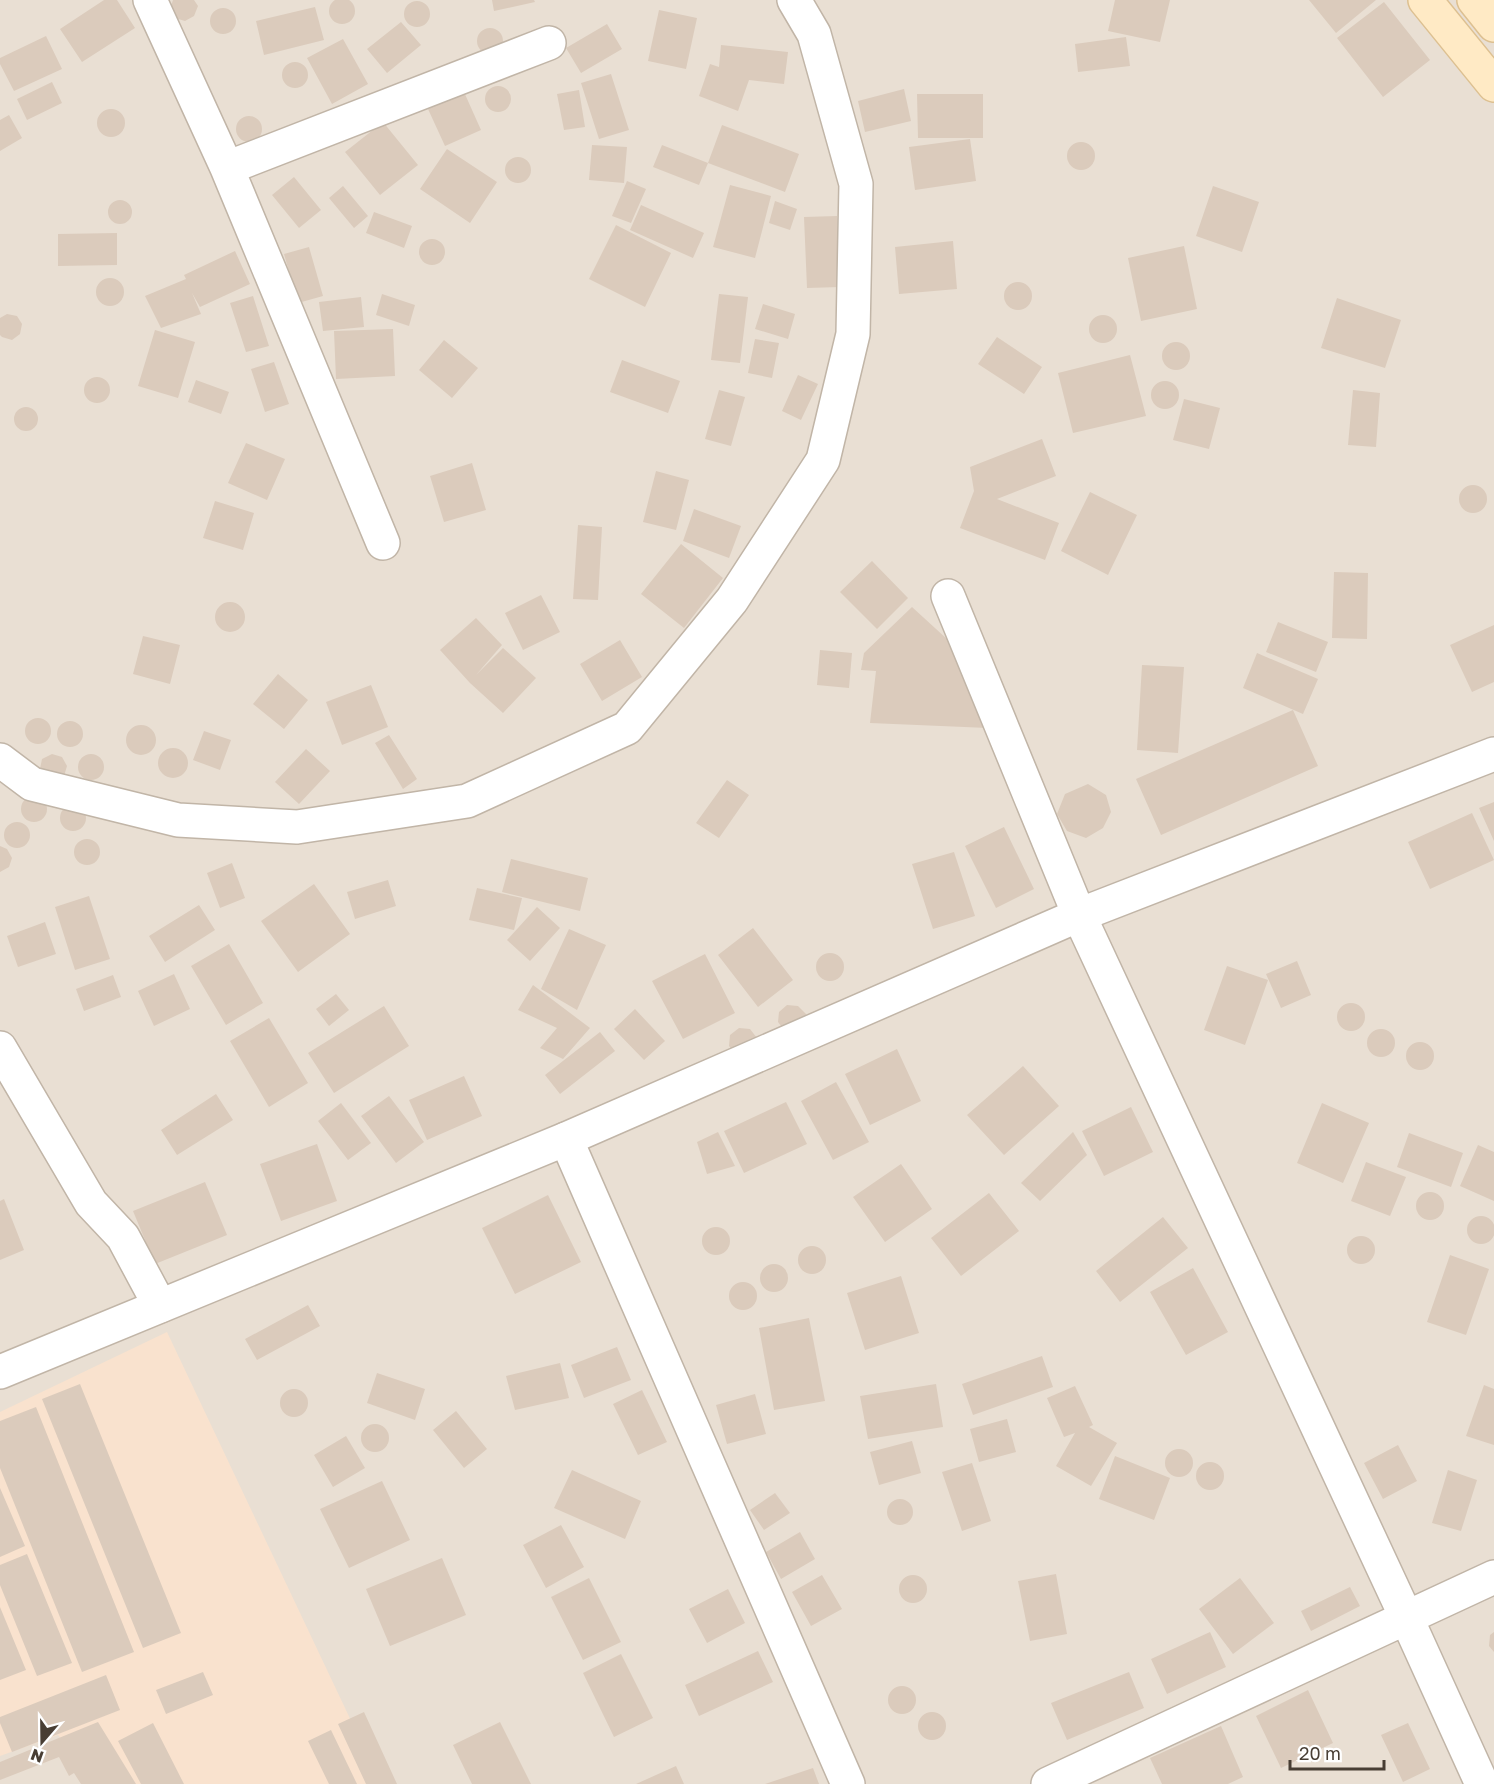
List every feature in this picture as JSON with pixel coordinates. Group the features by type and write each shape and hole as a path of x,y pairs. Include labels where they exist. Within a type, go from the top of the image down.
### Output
{"main road":[{"path":"1425,0 1494,85"},
{"path":"1474,0 1494,25"}],"street":[{"path":"150,0 227,168 383,543"},
{"path":"0,760 32,784 178,820 297,827 467,801 627,728 732,600 823,460 853,334 856,184 814,34 794,0"},
{"path":"227,168 549,43"},
{"path":"948,596 1079,915 1482,1784"},
{"path":"0,1372 566,1139 1079,915 1494,753"},
{"path":"0,1048 91,1203 123,1237 160,1306"},
{"path":"566,1139 848,1784"},
{"path":"1048,1784 1494,1577"}],"shaded area":[{"path":"0,0 1494,0 1494,1784 0,1784"},
{"path":"167,1332 381,1784 97,1784 58,1735 0,1756 0,1412"}],"building":[{"path":"342,-2 351,2 355,11 351,20 342,24 333,20 329,11 333,2"},
{"path":"104,0 117,0 135,28 82,62 60,29"},
{"path":"173,0 194,0 198,6 194,16 185,21 175,18 170,9"},
{"path":"492,0 534,0 535,2 494,11"},
{"path":"1115,0 1170,0 1160,42 1108,31"},
{"path":"1309,0 1376,0 1336,33"},
{"path":"417,1 426,5 430,14 426,23 417,27 408,23 404,14 408,5"},
{"path":"1384,2 1430,60 1383,97 1337,38"},
{"path":"315,7 324,40 264,55 256,21"},
{"path":"223,8 232,12 236,21 232,30 223,34 214,30 210,21 214,12"},
{"path":"659,10 697,18 686,69 648,61"},
{"path":"401,22 421,45 387,73 367,49"},
{"path":"607,24 622,49 581,73 566,48"},
{"path":"490,28 499,32 503,41 499,50 490,54 481,50 477,41 481,32"},
{"path":"46,36 62,69 14,91 0,64 0,58"},
{"path":"1126,37 1130,66 1078,72 1075,44"},
{"path":"343,39 368,84 332,104 307,58"},
{"path":"721,45 788,52 784,84 749,80 738,111 699,96 710,64 719,67"},
{"path":"295,62 304,66 308,75 304,84 295,88 286,84 282,75 286,66"},
{"path":"611,74 629,130 599,139 581,83"},
{"path":"52,82 62,103 27,120 17,99"},
{"path":"498,86 507,90 511,99 507,108 498,112 489,108 485,99 489,90"},
{"path":"904,89 911,121 865,132 858,101"},
{"path":"579,90 585,127 564,130 557,94"},
{"path":"464,92 481,130 445,146 428,109"},
{"path":"917,94 983,94 983,138 918,138"},
{"path":"111,109 121,113 125,123 121,133 111,137 101,133 97,123 101,113"},
{"path":"9,115 22,138 0,151 0,120"},
{"path":"249,116 258,120 262,129 258,138 249,142 240,138 236,129 240,120"},
{"path":"383,122 418,165 380,195 345,152"},
{"path":"722,125 799,154 785,192 708,163"},
{"path":"970,139 976,181 915,190 909,147"},
{"path":"1081,142 1091,146 1095,156 1091,166 1081,170 1071,166 1067,156 1071,146"},
{"path":"592,145 627,147 624,183 589,180"},
{"path":"662,145 708,163 699,185 653,167"},
{"path":"447,149 497,182 470,223 420,189"},
{"path":"518,157 527,161 531,170 527,179 518,183 509,179 505,170 509,161"},
{"path":"294,177 321,210 299,228 272,195"},
{"path":"627,181 646,189 631,223 612,216"},
{"path":"730,185 771,196 755,258 713,247"},
{"path":"343,186 368,216 354,228 329,198"},
{"path":"1213,186 1259,202 1242,252 1196,236"},
{"path":"120,200 129,203 132,212 129,221 120,224 111,221 108,212 111,203"},
{"path":"775,201 797,209 790,230 769,223"},
{"path":"641,205 704,233 693,258 630,230"},
{"path":"374,212 412,226 404,248 366,233"},
{"path":"837,216 840,287 807,288 804,217"},
{"path":"616,225 671,253 645,307 589,279"},
{"path":"117,233 117,265 58,266 58,234"},
{"path":"432,239 441,243 445,252 441,261 432,265 423,261 419,252 423,243"},
{"path":"953,241 957,289 899,294 895,247"},
{"path":"1184,246 1197,309 1141,321 1128,258"},
{"path":"309,247 323,296 298,303 284,254"},
{"path":"235,251 250,284 200,307 192,293 201,314 161,328 145,296 186,279 184,275"},
{"path":"110,278 120,282 124,292 120,302 110,306 100,302 96,292 100,282"},
{"path":"1018,282 1028,286 1032,296 1028,306 1018,310 1008,306 1004,296 1008,286"},
{"path":"382,294 415,305 409,326 376,315"},
{"path":"719,294 748,297 740,363 711,360"},
{"path":"253,296 269,346 246,352 230,303"},
{"path":"361,297 364,327 323,331 319,302"},
{"path":"1337,298 1401,320 1385,368 1321,348"},
{"path":"763,304 795,314 788,339 755,329"},
{"path":"7,314 17,316 22,324 20,334 12,340 0,335 0,318"},
{"path":"1103,315 1113,319 1117,329 1113,339 1103,343 1093,339 1089,329 1093,319"},
{"path":"393,329 395,376 336,379 334,331"},
{"path":"155,330 195,342 178,398 138,386"},
{"path":"997,337 1042,367 1024,394 978,364"},
{"path":"755,339 779,343 772,378 748,373"},
{"path":"444,340 478,368 452,398 419,370"},
{"path":"1176,342 1186,346 1190,356 1186,366 1176,370 1166,366 1162,356 1166,346"},
{"path":"1130,355 1146,416 1073,433 1058,373"},
{"path":"622,360 680,381 668,413 610,392"},
{"path":"274,362 289,404 265,412 251,369"},
{"path":"798,375 818,384 801,420 782,411"},
{"path":"97,377 106,381 110,390 106,399 97,403 88,399 84,390 88,381"},
{"path":"196,380 229,392 221,414 188,402"},
{"path":"1165,381 1175,385 1179,395 1175,405 1165,409 1155,405 1151,395 1155,385"},
{"path":"719,390 745,397 731,446 705,439"},
{"path":"1353,390 1380,393 1376,447 1348,445"},
{"path":"1184,399 1220,408 1209,449 1173,440"},
{"path":"26,407 34,411 38,419 34,427 26,431 18,427 14,419 18,411"},
{"path":"1042,439 1056,476 997,499 1059,523 1045,560 960,528 974,491 970,467"},
{"path":"246,443 285,459 267,500 228,483"},
{"path":"472,463 486,510 444,522 430,476"},
{"path":"656,471 689,480 676,530 643,522"},
{"path":"1473,485 1483,489 1487,499 1483,509 1473,513 1463,509 1459,499 1463,489"},
{"path":"1090,492 1137,515 1108,575 1061,551"},
{"path":"215,501 254,513 243,550 203,538"},
{"path":"694,509 741,526 729,558 683,541"},
{"path":"578,525 602,527 598,600 573,599"},
{"path":"681,544 723,578 684,628 641,594"},
{"path":"872,561 908,598 877,629 840,592"},
{"path":"1334,572 1368,573 1367,639 1332,638"},
{"path":"541,595 560,632 523,650 505,613"},
{"path":"230,602 241,606 245,617 241,628 230,632 219,628 215,617 219,606"},
{"path":"912,607 959,650 988,728 870,723 876,671 861,670 864,653"},
{"path":"476,618 502,645 476,675 503,648 536,678 503,713 470,683 440,650"},
{"path":"1278,622 1328,642 1316,672 1266,652"},
{"path":"1494,625 1494,682 1472,692 1450,645"},
{"path":"143,636 180,645 170,684 133,674"},
{"path":"620,640 642,677 602,701 580,664"},
{"path":"820,650 852,653 849,688 817,685"},
{"path":"1257,653 1318,679 1303,714 1243,688"},
{"path":"1142,665 1184,667 1178,753 1137,750"},
{"path":"278,674 308,700 284,729 253,704"},
{"path":"371,685 388,727 342,745 326,702"},
{"path":"1293,710 1318,766 1161,835 1136,779"},
{"path":"38,718 47,722 51,731 47,740 38,744 29,740 25,731 29,722"},
{"path":"70,721 79,725 83,734 79,743 70,747 61,743 57,734 61,725"},
{"path":"141,725 152,729 156,740 152,751 141,755 130,751 126,740 130,729"},
{"path":"204,731 231,740 220,770 193,760"},
{"path":"389,735 417,779 403,789 375,743"},
{"path":"173,748 184,752 188,763 184,774 173,778 162,774 158,763 162,752"},
{"path":"306,749 330,771 299,804 275,782"},
{"path":"52,754 62,757 67,766 64,776 40,769 42,759"},
{"path":"91,754 100,758 104,767 100,776 91,780 82,776 78,767 82,758"},
{"path":"727,780 749,795 719,838 696,823"},
{"path":"1088,784 1106,795 1111,812 1103,828 1086,838 1067,831 1057,814 1065,794"},
{"path":"34,796 43,800 47,809 43,818 34,822 25,818 21,809 25,800"},
{"path":"1494,802 1494,841 1479,808"},
{"path":"73,805 82,809 86,818 82,827 73,831 64,827 60,818 64,809"},
{"path":"1472,813 1494,860 1430,889 1408,842"},
{"path":"17,822 26,826 30,835 26,844 17,848 8,844 4,835 8,826"},
{"path":"1004,827 1034,889 996,908 965,846"},
{"path":"87,839 96,843 100,852 96,861 87,865 78,861 74,852 78,843"},
{"path":"0,846 7,849 12,858 9,867 0,872"},
{"path":"954,852 975,916 933,929 912,864"},
{"path":"511,859 588,878 580,911 502,892"},
{"path":"232,863 245,898 220,908 207,873"},
{"path":"388,880 396,906 355,919 347,892"},
{"path":"314,884 350,934 298,972 261,921"},
{"path":"477,888 522,898 514,930 469,920"},
{"path":"89,896 110,959 75,970 55,907"},
{"path":"199,905 215,930 165,962 149,936"},
{"path":"537,907 560,928 530,961 507,940"},
{"path":"45,922 56,954 18,967 7,936"},
{"path":"753,928 793,980 758,1007 718,955"},
{"path":"569,929 606,945 577,1010 541,989"},
{"path":"229,944 263,1003 226,1025 191,966"},
{"path":"830,953 840,957 844,967 840,977 830,981 820,977 816,967 820,957"},
{"path":"705,954 735,1013 683,1039 652,981"},
{"path":"1297,961 1311,995 1281,1008 1266,974"},
{"path":"1227,966 1268,980 1245,1045 1204,1030"},
{"path":"174,974 190,1009 154,1026 138,991"},
{"path":"113,975 121,997 84,1011 76,989"},
{"path":"533,985 590,1028 563,1059 540,1048 557,1028 518,1010"},
{"path":"336,994 349,1010 329,1026 316,1009"},
{"path":"1351,1003 1361,1007 1365,1017 1361,1027 1351,1031 1341,1027 1337,1017 1341,1007"},
{"path":"787,1005 798,1006 806,1014 804,1025 785,1031 778,1022 779,1012"},
{"path":"384,1006 409,1046 334,1093 308,1053"},
{"path":"635,1009 665,1041 644,1060 614,1029"},
{"path":"269,1018 308,1083 269,1107 230,1041"},
{"path":"739,1028 750,1029 757,1038 756,1049 736,1054 729,1046 730,1035"},
{"path":"1381,1029 1391,1033 1395,1043 1391,1053 1381,1057 1371,1053 1367,1043 1371,1033"},
{"path":"600,1032 615,1051 560,1094 545,1075"},
{"path":"1420,1042 1430,1046 1434,1056 1430,1066 1420,1070 1410,1066 1406,1056 1410,1046"},
{"path":"897,1049 921,1101 870,1125 845,1074"},
{"path":"1023,1066 1059,1106 1004,1155 967,1115"},
{"path":"464,1076 482,1116 427,1140 409,1100"},
{"path":"836,1082 869,1142 833,1160 801,1101"},
{"path":"216,1094 233,1120 177,1155 161,1130"},
{"path":"389,1096 424,1142 396,1163 361,1116"},
{"path":"786,1102 807,1144 744,1173 724,1131"},
{"path":"341,1103 371,1143 348,1160 318,1121"},
{"path":"1322,1103 1369,1123 1343,1183 1297,1163"},
{"path":"1131,1107 1153,1152 1104,1176 1082,1131"},
{"path":"718,1132 735,1166 707,1174 697,1142"},
{"path":"1073,1132 1087,1155 1040,1201 1021,1183"},
{"path":"1409,1133 1463,1153 1451,1187 1397,1167"},
{"path":"317,1144 337,1201 281,1221 260,1164"},
{"path":"1478,1145 1494,1152 1494,1201 1460,1186"},
{"path":"1366,1162 1406,1177 1390,1216 1351,1201"},
{"path":"901,1164 932,1209 885,1242 853,1197"},
{"path":"205,1182 227,1235 155,1264 133,1211"},
{"path":"1430,1192 1440,1196 1444,1206 1440,1216 1430,1220 1420,1216 1416,1206 1420,1196"},
{"path":"989,1193 1019,1231 961,1276 931,1238"},
{"path":"548,1195 581,1262 515,1294 482,1228"},
{"path":"4,1199 24,1250 0,1260 0,1201"},
{"path":"1481,1216 1491,1220 1495,1230 1491,1240 1481,1244 1471,1240 1467,1230 1471,1220"},
{"path":"1163,1217 1188,1248 1120,1302 1096,1271"},
{"path":"716,1227 726,1231 730,1241 726,1251 716,1255 706,1251 702,1241 706,1231"},
{"path":"1361,1236 1371,1240 1375,1250 1371,1260 1361,1264 1351,1260 1347,1250 1351,1240"},
{"path":"812,1246 822,1250 826,1260 822,1270 812,1274 802,1270 798,1260 802,1250"},
{"path":"1450,1255 1489,1269 1466,1335 1427,1322"},
{"path":"774,1264 784,1268 788,1278 784,1288 774,1292 764,1288 760,1278 764,1268"},
{"path":"1193,1268 1228,1332 1186,1355 1150,1292"},
{"path":"901,1276 919,1333 865,1350 847,1293"},
{"path":"743,1282 753,1286 757,1296 753,1306 743,1310 733,1306 729,1296 733,1286"},
{"path":"308,1305 320,1326 257,1360 245,1339"},
{"path":"809,1318 825,1401 774,1410 759,1328"},
{"path":"617,1347 631,1380 584,1398 571,1365"},
{"path":"1042,1356 1053,1387 973,1415 962,1384"},
{"path":"560,1363 569,1398 515,1410 506,1376"},
{"path":"377,1373 425,1389 415,1420 367,1403"},
{"path":"80,1384 181,1633 143,1648 42,1399"},
{"path":"936,1384 943,1427 868,1439 860,1396"},
{"path":"1484,1385 1494,1389 1494,1445 1466,1436"},
{"path":"1075,1386 1093,1425 1089,1427 1117,1443 1091,1486 1056,1466 1075,1433 1064,1437 1047,1398"},
{"path":"294,1389 304,1393 308,1403 304,1413 294,1417 284,1413 280,1403 284,1393"},
{"path":"642,1390 667,1442 638,1455 613,1404"},
{"path":"755,1394 766,1434 727,1444 716,1405"},
{"path":"36,1407 134,1652 82,1672 0,1468 0,1421"},
{"path":"456,1411 487,1449 464,1468 433,1430"},
{"path":"1007,1419 1016,1452 979,1462 970,1429"},
{"path":"375,1424 385,1428 389,1438 385,1448 375,1452 365,1448 361,1438 365,1428"},
{"path":"346,1436 365,1468 333,1487 314,1455"},
{"path":"912,1441 921,1473 879,1485 870,1452"},
{"path":"1398,1445 1417,1481 1383,1499 1364,1463"},
{"path":"1179,1449 1189,1453 1193,1463 1189,1473 1179,1477 1169,1473 1165,1463 1169,1453"},
{"path":"1115,1456 1170,1478 1154,1520 1099,1499"},
{"path":"1210,1462 1220,1466 1224,1476 1220,1486 1210,1490 1200,1486 1196,1476 1200,1466"},
{"path":"972,1463 991,1521 962,1531 942,1472"},
{"path":"572,1470 641,1501 625,1539 554,1508"},
{"path":"1448,1470 1477,1480 1461,1531 1432,1523"},
{"path":"382,1481 410,1540 349,1568 320,1509"},
{"path":"0,1488 25,1546 0,1557"},
{"path":"775,1493 790,1513 764,1530 750,1510"},
{"path":"900,1499 909,1503 913,1512 909,1521 900,1525 891,1521 887,1512 891,1503"},
{"path":"561,1525 584,1567 546,1588 523,1545"},
{"path":"800,1532 815,1559 781,1579 766,1552"},
{"path":"27,1554 72,1663 37,1676 0,1585 0,1565"},
{"path":"442,1558 466,1615 390,1646 366,1589"},
{"path":"1056,1574 1067,1634 1030,1641 1018,1581"},
{"path":"822,1575 842,1609 811,1626 792,1592"},
{"path":"913,1575 923,1579 927,1589 923,1599 913,1603 903,1599 899,1589 903,1579"},
{"path":"589,1578 621,1642 583,1660 551,1597"},
{"path":"1240,1578 1274,1623 1233,1654 1199,1609"},
{"path":"1350,1587 1360,1606 1311,1631 1301,1611"},
{"path":"728,1589 745,1623 707,1643 689,1609"},
{"path":"0,1607 26,1670 0,1680"},
{"path":"1210,1632 1226,1667 1167,1694 1151,1659"},
{"path":"1494,1632 1494,1652 1489,1646 1490,1635"},
{"path":"758,1651 773,1682 699,1716 685,1685"},
{"path":"621,1654 653,1718 614,1737 583,1673"},
{"path":"203,1672 213,1695 166,1714 156,1690"},
{"path":"1129,1672 1144,1708 1067,1740 1051,1703"},
{"path":"106,1675 120,1710 12,1752 0,1723 0,1717"},
{"path":"902,1686 912,1690 916,1700 912,1710 902,1714 892,1710 888,1700 892,1690"},
{"path":"1308,1690 1333,1743 1281,1768 1256,1716"},
{"path":"364,1712 397,1784 366,1784 338,1724"},
{"path":"932,1712 942,1716 946,1726 942,1736 932,1740 922,1736 918,1726 922,1716"},
{"path":"98,1722 136,1784 81,1784 74,1773 69,1776 59,1757 0,1780 0,1762"},
{"path":"500,1722 531,1784 472,1784 453,1745"},
{"path":"153,1723 184,1784 141,1784 118,1741"},
{"path":"1408,1723 1430,1769 1403,1782 1381,1735"},
{"path":"1221,1726 1243,1777 1228,1784 1162,1784 1150,1758"},
{"path":"331,1730 357,1784 329,1784 308,1741"},
{"path":"676,1766 684,1784 636,1784"},
{"path":"813,1768 819,1784 765,1784"}]}
